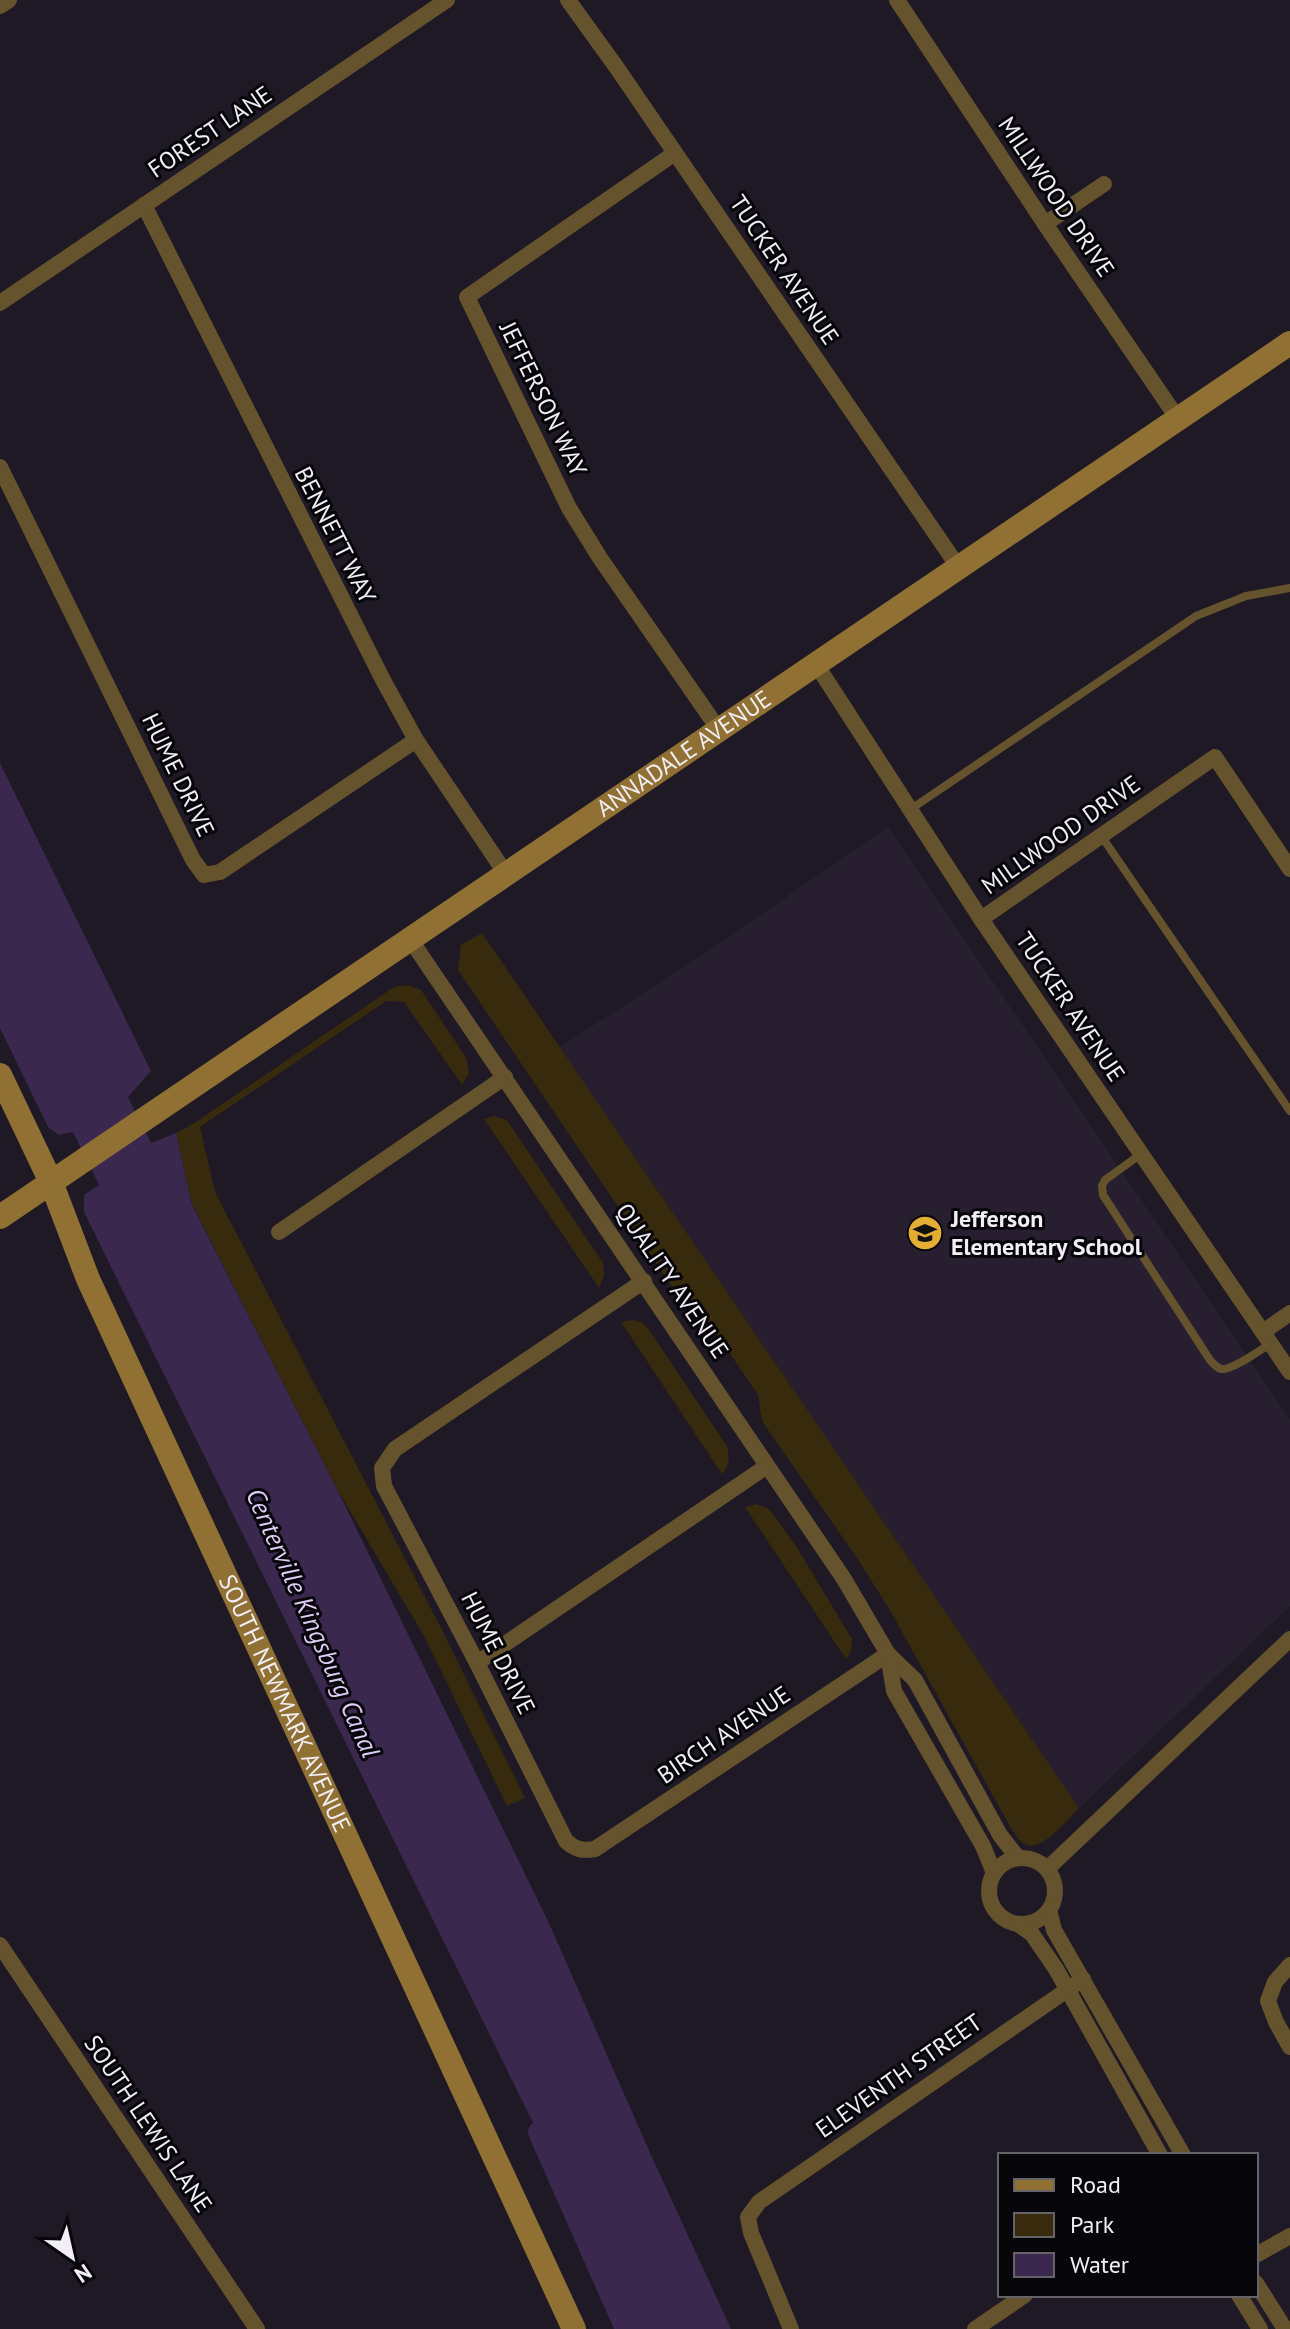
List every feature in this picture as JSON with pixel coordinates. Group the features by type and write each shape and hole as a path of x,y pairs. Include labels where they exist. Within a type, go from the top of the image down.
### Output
{"street":[{"path":"0,6 9,0"},
{"name":"FOREST LANE","path":"0,303 447,0"},
{"name":"TUCKER AVENUE","path":"568,0 959,568"},
{"name":"MILLWOOD DRIVE","path":"900,1 1045,224 1178,419"},
{"name":"JEFFERSON WAY","path":"675,153 467,297 569,508 719,730"},
{"path":"1045,224 1104,184"},
{"name":"BENNETT WAY","path":"144,205 351,621 416,740 506,874"},
{"name":"ANNADALE AVENUE","path":"0,1217 1290,343"},
{"name":"HUME DRIVE","path":"0,467 186,846 204,875 220,872 416,740"},
{"name":"TUCKER AVENUE","path":"816,664 981,919 1290,1372"},
{"name":"MILLWOOD DRIVE","path":"981,919 1215,757 1290,869"},
{"name":"QUALITY AVENUE","path":"410,939 844,1579 888,1654 915,1680 1000,1835 1018,1858"},
{"name":"SOUTH NEWMARK AVENUE","path":"0,1075 51,1182 88,1279 574,2329"},
{"path":"279,1232 505,1077"},
{"name":"HUME DRIVE","path":"584,1850 574,1848 566,1841 384,1486 382,1468 395,1449 644,1281"},
{"path":"1267,1338 1290,1313"},
{"path":"477,1663 767,1466"},
{"path":"1047,1869 1290,1639"},
{"name":"QUALITY AVENUE","path":"888,1654 894,1691 983,1846 994,1873"},
{"name":"BIRCH AVENUE","path":"584,1850 595,1849 888,1654"},
{"path":"1018,1924 1037,1921 1049,1910 1055,1897 1056,1887 1047,1869 1028,1858 1018,1858 1000,1866 988,1891 990,1901 1001,1917 1032,1934 1067,1989 1159,2153"},
{"path":"1049,1910 1054,1930 1182,2153"},
{"name":"SOUTH LEWIS LANE","path":"0,1945 257,2329"},
{"path":"1290,1965 1275,1982 1268,2001 1290,2047"},
{"name":"ELEVENTH STREET","path":"791,2329 751,2233 748,2217 759,2202 1083,1979"},
{"path":"1258,2254 1290,2236"},
{"path":"1258,2286 1285,2329"},
{"path":"975,2329 1022,2297"},
{"path":"1240,2297 1260,2329"}],"lane":[{"path":"911,809 1196,616 1246,596 1290,588"},
{"path":"1102,837 1290,1111"},
{"path":"1141,1154 1105,1180 1103,1195 1210,1360 1223,1370 1231,1368 1267,1338"}],"shaded area":[{"name":"Jefferson Elementary School","path":"888,827 1290,1419 1290,1606 1079,1808 560,1047 708,951"}],"green space":[{"path":"482,933 1079,1808 1047,1839 1033,1846 1026,1845 1012,1830 891,1612 762,1421 758,1395 708,1321 683,1303 458,970 461,945"},
{"path":"408,985 421,990 467,1059 469,1073 462,1085 404,1002 386,1001 200,1127 215,1192 441,1628 525,1798 507,1806 424,1636 337,1489 192,1204 176,1133 394,987"},
{"path":"494,1116 507,1120 603,1263 604,1275 599,1288 484,1119"},
{"path":"632,1320 647,1327 727,1446 729,1461 722,1474 621,1322"},
{"path":"757,1504 769,1509 796,1546 852,1639 851,1651 846,1659 745,1507"}],"water":[{"path":"0,763 151,1071 128,1097 151,1143 176,1133 192,1205 337,1489 548,1921 731,2329 626,2329 581,2220 84,1212 84,1195 99,1185 73,1132 59,1135 48,1127 0,1028"}],"waterway":[{"name":"Centerville Kingsburg Canal","path":"539,2132 626,2329"}],"place":[{"name":"Jefferson Elementary School","path":"925,1233"}]}
